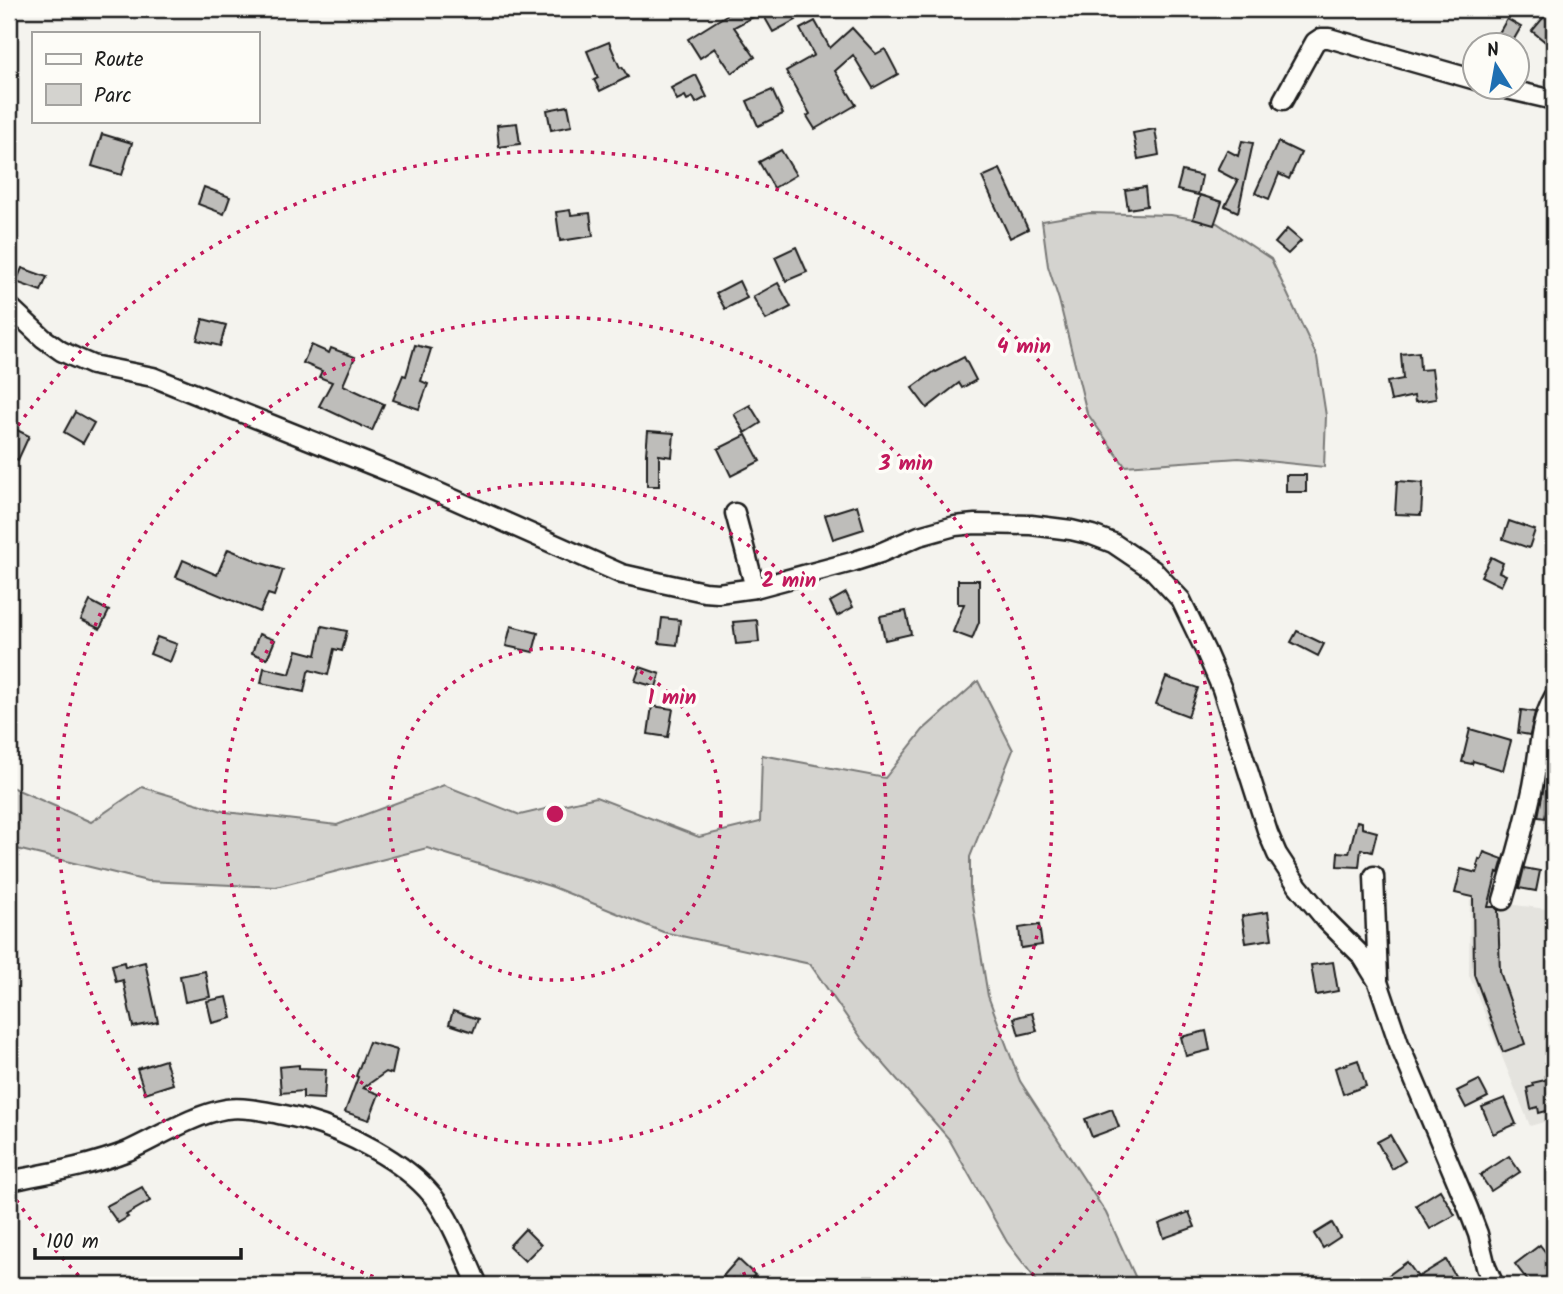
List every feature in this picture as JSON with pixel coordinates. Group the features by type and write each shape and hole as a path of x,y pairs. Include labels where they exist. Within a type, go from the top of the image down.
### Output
{"street":[{"path":"1283,100 1315,42 1321,38 1329,37 1462,76"},
{"path":"1532,95 1554,100"},
{"path":"10,312 61,351 76,359 92,365 153,377 222,404 417,484 622,574 704,592 755,588 852,562 919,536 955,526 975,524 1031,525 1092,535 1113,544 1153,570 1181,600 1206,652 1222,689 1277,854 1304,894 1362,956 1378,982 1399,1044 1478,1234 1493,1285"},
{"path":"736,513 755,588"},
{"path":"1503,900 1532,789 1548,709 1554,697"},
{"path":"1374,876 1378,982"},
{"path":"9,1181 89,1164 225,1110 246,1108 305,1119 339,1132 383,1155 412,1175 432,1196 450,1224 478,1285"}],"shaded area":[{"path":"1470,899 1554,910 1554,1119 1530,1126 1469,975"}],"green space":[{"path":"1090,213 1171,215 1217,223 1271,259 1317,357 1326,416 1324,467 1239,458 1125,466 1087,413 1048,266 1042,221"},
{"path":"978,681 1013,750 970,857 970,888 988,996 1020,1081 1106,1213 1139,1285 1040,1285 1007,1242 949,1139 862,1039 810,964 663,932 553,887 427,848 276,887 147,881 9,845 9,786 91,822 142,787 226,812 337,825 444,785 520,815 596,797 699,837 760,822 762,755 885,778 923,730"}],"building":[{"path":"725,9 749,9 753,17 734,27 755,57 732,73 715,48 700,58 688,39 728,14"},
{"path":"760,9 790,9 796,20 773,32"},
{"path":"1548,12 1554,18 1554,49 1532,31"},
{"path":"1507,19 1521,27 1518,32 1500,32"},
{"path":"815,21 830,48 852,28 876,54 885,49 898,74 873,88 853,55 835,71 856,105 815,129 807,116 810,114 786,71 814,55 800,29"},
{"path":"609,42 620,68 622,67 628,77 600,91 594,80 598,78 587,51"},
{"path":"696,75 707,97 696,103 693,97 687,100 685,96 677,100 671,88"},
{"path":"772,90 783,114 758,126 747,101"},
{"path":"568,106 572,126 551,130 547,110"},
{"path":"517,123 520,144 499,147 497,125"},
{"path":"1155,129 1159,155 1138,159 1133,133"},
{"path":"102,134 132,143 122,175 92,166"},
{"path":"1242,141 1253,143 1238,212 1225,206 1238,181 1217,170 1227,150 1238,156"},
{"path":"1278,142 1301,153 1289,179 1279,174 1269,199 1255,193"},
{"path":"781,150 796,175 774,188 759,162"},
{"path":"1000,169 1028,229 1010,238 982,177"},
{"path":"1182,171 1202,176 1198,195 1177,190"},
{"path":"204,187 230,197 224,214 198,204"},
{"path":"1145,187 1147,206 1128,209 1125,190"},
{"path":"1200,195 1222,202 1214,225 1193,219"},
{"path":"570,210 571,215 590,213 593,236 560,241 556,212"},
{"path":"1287,229 1301,241 1288,254 1275,243"},
{"path":"796,247 807,272 786,281 775,257"},
{"path":"22,268 47,277 41,291 16,282"},
{"path":"739,281 747,298 725,309 716,293"},
{"path":"778,283 791,307 766,320 753,297"},
{"path":"203,319 226,325 220,346 197,340"},
{"path":"311,345 329,353 331,348 355,357 343,385 384,404 372,431 319,406 332,382 319,377 322,371 303,363"},
{"path":"415,345 431,349 421,381 428,384 419,409 393,400 403,375 406,376"},
{"path":"1419,352 1420,370 1432,369 1436,399 1415,402 1414,396 1391,401 1387,382 1403,379 1401,354"},
{"path":"964,357 976,380 962,388 959,383 927,408 912,388 935,371"},
{"path":"750,405 761,423 745,433 734,414"},
{"path":"75,412 94,423 83,443 64,432"},
{"path":"9,426 29,436 18,460 9,456"},
{"path":"648,431 674,433 672,457 659,455 659,486 647,486"},
{"path":"746,435 760,461 731,476 718,449"},
{"path":"1286,475 1306,475 1306,492 1286,492"},
{"path":"1397,481 1423,483 1421,515 1395,514"},
{"path":"857,505 864,529 833,539 825,515"},
{"path":"1509,521 1535,530 1529,548 1503,539"},
{"path":"228,549 283,570 274,596 268,594 260,612 176,577 183,560 217,575"},
{"path":"1491,557 1503,563 1499,572 1506,575 1501,586 1481,576"},
{"path":"958,580 979,580 979,622 972,639 953,632 964,604 958,604"},
{"path":"846,593 853,607 837,616 830,602"},
{"path":"90,601 109,611 100,629 81,620"},
{"path":"906,611 911,634 885,640 880,616"},
{"path":"662,618 680,620 677,645 659,643"},
{"path":"757,620 759,642 736,644 733,622"},
{"path":"322,626 347,631 342,651 334,649 328,675 310,670 304,692 261,683 264,668 290,674 297,650 316,655"},
{"path":"511,626 538,633 533,652 506,646"},
{"path":"1297,631 1324,644 1318,656 1291,642"},
{"path":"259,634 275,640 267,659 252,653"},
{"path":"157,637 177,644 170,662 150,654"},
{"path":"640,667 660,674 656,687 635,681"},
{"path":"1166,677 1198,688 1188,716 1156,704"},
{"path":"652,706 673,709 668,737 648,734"},
{"path":"1521,710 1535,712 1530,735 1518,733"},
{"path":"1470,729 1511,741 1503,770 1473,761 1472,764 1462,762"},
{"path":"1547,770 1554,772 1545,818 1538,817"},
{"path":"1357,821 1362,822 1362,828 1377,832 1372,852 1361,849 1359,867 1337,866 1338,852 1349,853"},
{"path":"1484,852 1503,859 1488,907 1498,910 1500,972 1525,1044 1503,1052 1474,974 1473,897 1455,893 1461,869 1477,873 1479,859 1481,860"},
{"path":"1524,868 1540,871 1536,891 1519,888"},
{"path":"1268,912 1272,939 1246,943 1242,916"},
{"path":"1039,925 1042,945 1021,948 1019,928"},
{"path":"124,962 125,967 145,962 158,1022 133,1027 123,980 116,982 112,965"},
{"path":"1333,962 1338,991 1316,995 1311,965"},
{"path":"205,971 210,997 185,1002 180,976"},
{"path":"227,997 232,1018 212,1023 207,1001"},
{"path":"453,1011 478,1019 473,1032 449,1024"},
{"path":"1032,1013 1037,1031 1019,1035 1014,1018"},
{"path":"1206,1031 1210,1050 1186,1056 1181,1037"},
{"path":"369,1042 397,1050 392,1074 386,1072 363,1088 379,1094 369,1120 345,1112"},
{"path":"165,1060 173,1084 145,1093 137,1069"},
{"path":"1358,1060 1366,1086 1343,1094 1335,1068"},
{"path":"299,1065 299,1068 326,1069 324,1099 303,1098 303,1091 281,1093 279,1067"},
{"path":"1554,1078 1554,1109 1539,1113 1538,1107 1531,1109 1527,1088 1533,1086 1532,1083"},
{"path":"1479,1080 1488,1097 1466,1108 1457,1091"},
{"path":"1505,1098 1516,1124 1493,1134 1482,1107"},
{"path":"1112,1109 1119,1127 1092,1137 1085,1119"},
{"path":"1390,1135 1405,1161 1392,1169 1377,1142"},
{"path":"1509,1156 1520,1172 1491,1191 1480,1175"},
{"path":"142,1187 150,1201 118,1223 106,1206"},
{"path":"1440,1190 1455,1215 1430,1229 1416,1205"},
{"path":"1189,1212 1195,1227 1164,1238 1159,1224"},
{"path":"1332,1223 1340,1237 1323,1248 1314,1234"},
{"path":"525,1229 541,1245 525,1261 509,1246"},
{"path":"1540,1245 1554,1263 1554,1273 1538,1285 1531,1285 1515,1264"},
{"path":"738,1259 755,1275 745,1285 734,1285 723,1276"},
{"path":"1446,1260 1458,1281 1450,1285 1375,1285 1407,1262 1418,1277"}]}
